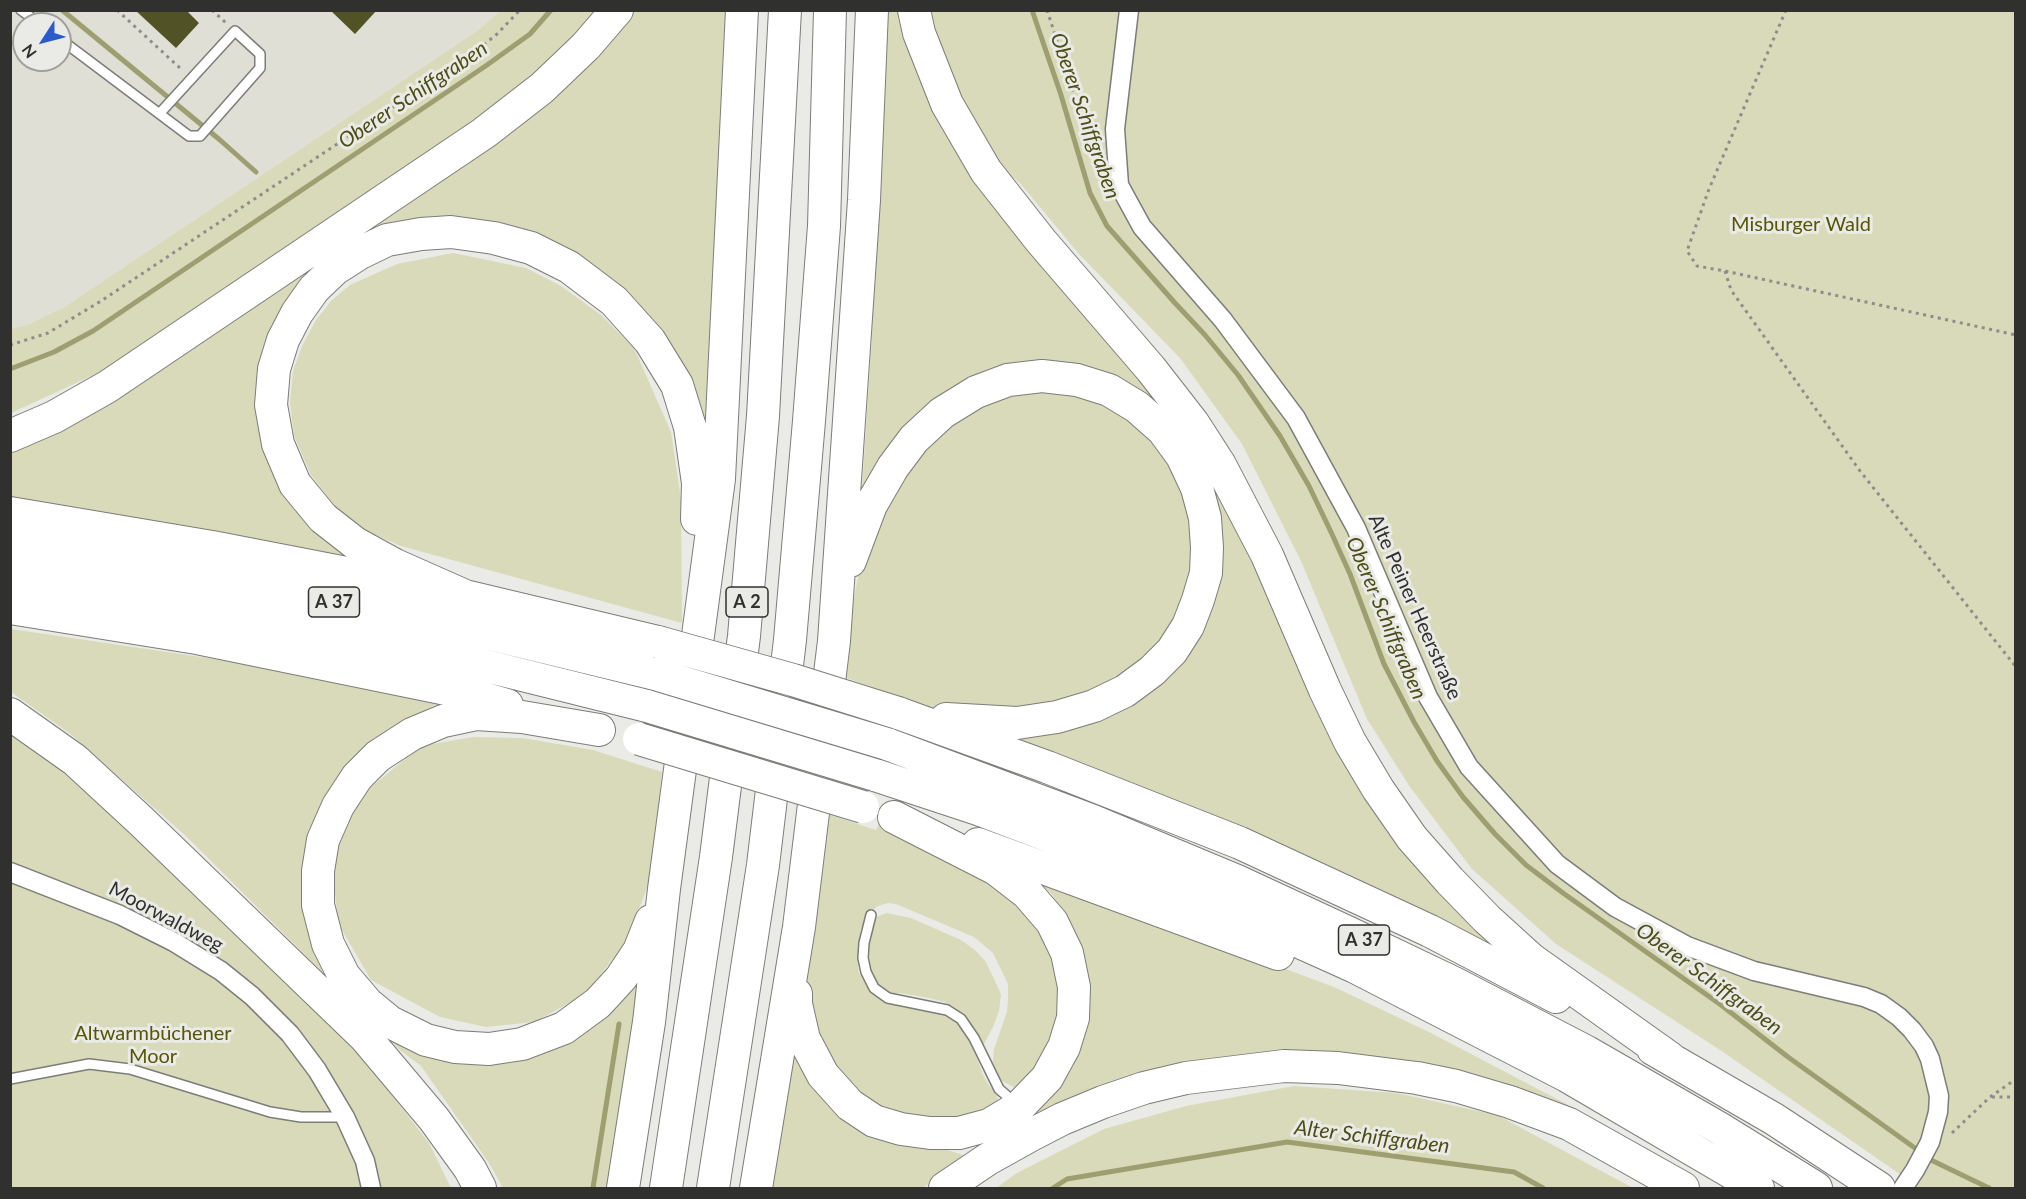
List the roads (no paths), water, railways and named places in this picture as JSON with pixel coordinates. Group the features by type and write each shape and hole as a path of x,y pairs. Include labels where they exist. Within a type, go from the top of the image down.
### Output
{"highway":[{"path":"10,436 54,417 107,387 484,133 542,88 586,46 617,10"},
{"path":"623,1188 649,1022 664,889 719,479 742,10"},
{"name":"A 2","path":"664,1188 714,868 744,636 763,416 785,10"},
{"name":"A 2","path":"713,1188 763,865 790,640 824,225 830,10"},
{"path":"756,1188 799,927 834,641 864,200 872,10"},
{"path":"914,10 919,33 947,104 986,171 1041,242 1151,369 1220,465 1267,555 1350,741 1378,789 1412,838 1457,889 1531,959 1670,1058"},
{"path":"465,596 395,565 355,543 323,518 295,484 278,444 271,405 274,369 283,340 297,313 314,289 335,269 360,253 387,240 421,234 451,232 494,238 531,248 569,267 614,302 650,341 677,385 690,427 698,483 698,630"},
{"path":"834,641 852,552 871,505 900,457 914,439 942,413 976,392 1008,380 1042,376 1077,380 1109,390 1137,407 1163,430 1182,456 1197,488 1205,518 1207,548 1206,573 1198,600 1188,626 1172,651 1152,671 1125,691 1094,706 1057,717 1017,723 988,723 898,713"},
{"path":"10,513 212,547 465,596 658,642 793,680 898,713 1047,767 1240,843 1430,931 1670,1058 1774,1119 1868,1181"},
{"name":"A 37","path":"10,545 221,579 465,628 655,674 887,744 1104,825 1237,881 1454,983 1587,1052 1719,1128 1816,1188"},
{"name":"A 37","path":"10,576 237,614 466,661 647,706 875,775 978,809 1081,848 1334,958 1567,1076 1758,1188"},
{"path":"10,608 197,638 466,693 639,739 990,848 1443,1012"},
{"path":"10,714 75,760 116,797 364,1037 434,1119 470,1169 480,1188"},
{"path":"599,730 522,717 476,714 443,721 412,734 378,756 357,777 338,806 323,840 318,871 318,905 328,944 344,976 367,1003 390,1022 426,1040 455,1047 489,1048 522,1044 564,1028 598,1002 621,978 639,951 664,889"},
{"path":"664,1188 680,765"},
{"path":"799,927 796,1004 804,1039 823,1075 850,1105 874,1121 901,1129 930,1133 959,1133 989,1125 1019,1107 1047,1078 1064,1047 1073,1018 1074,987 1067,953 1052,922 1027,892 996,869 894,817"},
{"path":"945,1188 988,1159 1033,1134 1103,1102 1144,1088 1186,1078 1284,1066 1338,1068 1417,1078 1467,1089 1569,1124 1683,1188"}],"street":[{"name":"Alte Peiner Heerstraße","path":"1129,10 1115,129 1119,185 1142,227 1223,320 1296,418 1356,528 1428,697 1470,767 1516,821 1557,864 1616,907 1687,946 1754,971 1864,997 1881,1004 1899,1017 1924,1046 1930,1059 1936,1080 1938,1112 1928,1146 1903,1188"},
{"name":"Moorwaldweg","path":"10,872 120,915 174,942 221,971 252,996 290,1034 317,1070 345,1117 365,1161 371,1188"}],"lane":[{"path":"72,48 189,136 200,136 260,68 260,54 235,31 160,113"},
{"path":"871,915 863,958 866,972 874,988 888,998 947,1010 961,1018 974,1038 999,1089 1019,1107"},
{"path":"10,1079 89,1064 130,1069 270,1112 301,1117 345,1117"}],"waterway":[{"name":"Oberer Schiffgraben","path":"62,10 256,172"},
{"name":"Oberer Schiffgraben","path":"10,369 54,352 93,331 487,65 530,34 551,10"},
{"name":"Oberer Schiffgraben","path":"1032,10 1061,95 1090,193 1107,226 1238,375 1280,436 1309,486 1331,532 1350,574 1384,664 1437,761 1463,797 1526,865 1563,893 1721,1005 1788,1057 1933,1161 1989,1188"},
{"path":"593,1188 619,1024"},
{"name":"Alter Schiffgraben","path":"1053,1188 1067,1179 1287,1142 1514,1172 1543,1188"}],"park label":[{"name":"Misburger Wald","path":"1801,225"},
{"name":"Altwarmbüchener Moor","path":"153,1046"}]}
